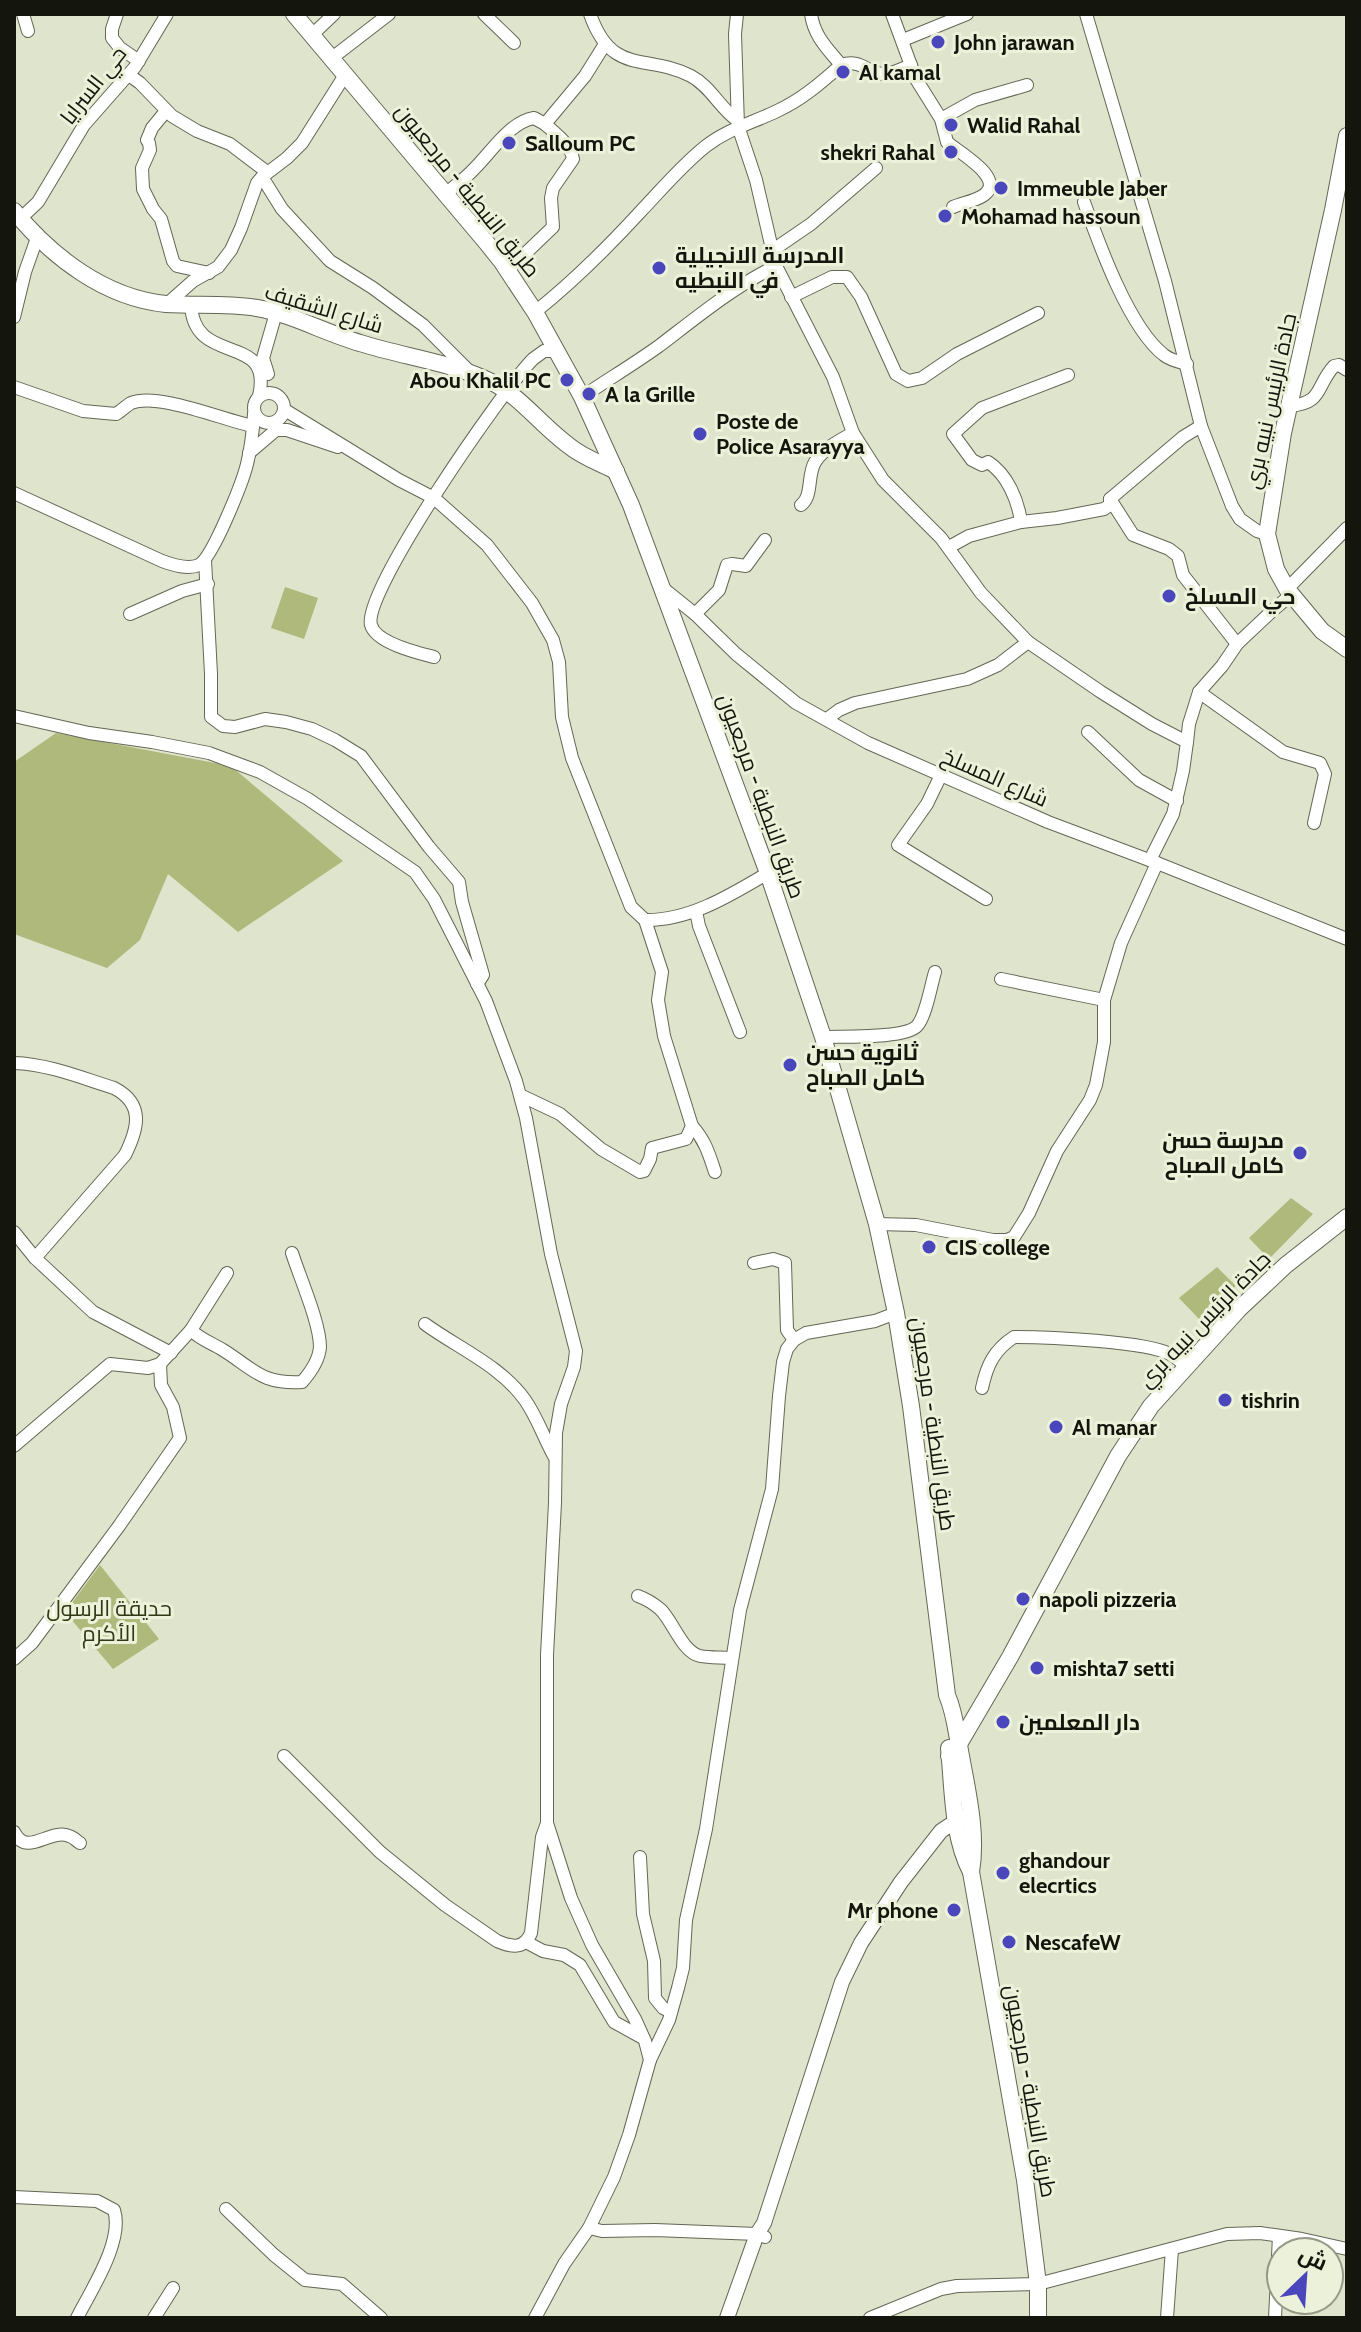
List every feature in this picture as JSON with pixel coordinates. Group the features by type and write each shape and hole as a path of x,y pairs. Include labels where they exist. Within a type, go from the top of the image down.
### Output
{"main road":[{"name":"طريق النبطية - مرجعيون","path":"294,14 508,270 582,397 664,589 768,873 823,1037 877,1224 896,1313 911,1406 947,1695 945,1706 963,1817 965,1861 971,1872 1025,2180 1038,2284 1038,2318"},
{"name":"جادة الرئيس نبيه بري","path":"1347,136 1340,208 1289,406 1267,534 1276,569 1290,592 1322,631 1347,649"},
{"name":"شارع الشقيف","path":"17,215 37,238 64,261 120,294 167,304 247,307 276,313 338,337 443,363 472,374 507,391 569,446 616,471"},
{"name":"جادة الرئيس نبيه بري","path":"955,1755 971,1739 997,1679 1118,1456 1151,1406 1239,1309 1286,1265 1347,1217"}],"street":[{"path":"23,14 28,31"},
{"path":"117,14 112,38 120,48 139,61"},
{"name":"حي السرايا","path":"17,215 38,202 84,125 129,75 167,14"},
{"path":"312,35 334,14"},
{"path":"332,58 389,14"},
{"path":"484,14 514,43"},
{"path":"590,14 605,44 626,58 693,77 737,123"},
{"path":"737,14 737,123 756,180 776,266 833,377 853,433 883,480 949,547 981,593 1028,642 1101,692 1187,742"},
{"path":"811,14 812,25 820,41 841,65"},
{"path":"892,14 922,89 941,119 947,142 981,167 989,184 983,196 953,207"},
{"path":"903,40 967,14"},
{"path":"1086,14 1165,281 1201,426 1232,506 1240,519 1267,534"},
{"path":"545,124 585,76 605,44"},
{"path":"535,312 564,289 698,154 737,123 776,112 808,93 841,65 855,62 886,74 911,65"},
{"path":"129,75 166,111 188,127 240,150 265,174 282,209 330,261 423,325 472,374"},
{"path":"167,304 193,281 218,267 231,250 257,183 302,143 345,75"},
{"path":"941,119 975,100 1027,85"},
{"path":"166,111 147,140 150,150 142,168 143,189 161,219 173,261 177,266 209,273"},
{"path":"445,194 476,168 489,151 520,123 534,118 564,142 573,159 553,188 553,227 508,270"},
{"path":"773,250 811,224 876,168"},
{"path":"1084,202 1130,311 1143,333 1166,357 1187,364"},
{"path":"14,317 20,271 37,238"},
{"path":"582,397 657,347 730,292 776,266"},
{"path":"791,297 832,277 847,277 861,297 896,374 908,381 922,378 957,354 1038,313"},
{"path":"191,305 193,322 206,339 244,355 257,365 264,394"},
{"path":"14,493 162,561 191,567 205,560 216,542 249,453 254,404 264,394 270,378 263,358 276,313"},
{"path":"434,657 380,637 373,630 370,618 389,573 483,422 533,359 544,351 555,351"},
{"path":"1289,406 1311,401 1334,366 1339,365 1347,370"},
{"path":"1021,522 1015,496 999,471 988,462 982,465 972,460 953,434 982,408 1068,375"},
{"path":"14,387 83,411 116,414 132,403 156,401 180,405 219,418 254,420 310,436 329,446 350,449"},
{"path":"249,453 275,427 285,410 278,395 264,394"},
{"path":"285,410 434,498 487,545 532,603 553,640 559,662 562,717 572,758 631,907 645,920 662,972 658,1000 667,1051 692,1126 701,1135 715,1172"},
{"path":"949,547 969,536 1021,522 1097,510 1110,505 1110,499 1183,437 1201,426"},
{"path":"801,505 808,499 809,475 815,462 826,450 853,433"},
{"path":"1110,499 1133,535 1169,549 1178,556 1183,575 1237,644"},
{"path":"877,1224 916,1225 993,1240 1014,1237 1029,1213 1057,1151 1090,1100 1096,1085 1104,1042 1104,1000 1121,943 1173,814 1189,724 1199,692 1237,644 1272,611 1347,528"},
{"path":"695,614 719,590 727,565 746,566 765,540"},
{"path":"205,560 211,717 223,726 235,727 265,719 286,722 312,729 361,756 459,882 483,975 477,984"},
{"path":"130,614 182,591 208,584"},
{"name":"شارع المسلخ","path":"664,589 796,703 868,743 1048,822 1347,939"},
{"path":"827,719 855,703 967,679 998,665 1028,642"},
{"path":"1199,692 1283,752 1320,763 1325,774 1314,823"},
{"path":"14,716 89,733 209,753 260,772 308,799 415,872 434,899 477,984 496,1025 520,1095 551,1254 576,1351 558,1419 547,1655 547,1823 576,1910 643,2038 650,2060"},
{"path":"1088,732 1139,780 1177,801"},
{"path":"941,775 927,804 898,845 986,899"},
{"path":"645,920 659,920 696,911 768,873"},
{"path":"696,911 740,1032"},
{"path":"823,1037 908,1032 917,1026 922,1015 935,972"},
{"path":"1001,979 1104,1000"},
{"path":"14,1063 26,1063 114,1088 130,1102 137,1122 125,1155 35,1258"},
{"path":"520,1095 560,1114 601,1149 640,1172 644,1171 650,1159 652,1148 686,1139 692,1126"},
{"path":"14,1232 35,1258 93,1312 171,1353"},
{"path":"191,1330 262,1378 280,1383 302,1382 310,1373 320,1348 292,1253"},
{"path":"754,1263 773,1259 785,1263 787,1330 794,1340"},
{"path":"14,1446 110,1364 148,1368 160,1364 191,1330 227,1273"},
{"path":"535,2318 564,2264 589,2228 614,2177 650,2060 671,2012 683,1968 686,1920 706,1829 731,1658 740,1610 772,1489 783,1362 787,1349 806,1333 875,1321 896,1313"},
{"path":"425,1324 493,1369 520,1393 556,1459"},
{"path":"982,1388 992,1357 1001,1345 1014,1337 1158,1349 1187,1367"},
{"path":"14,1659 32,1643 180,1438 173,1407 161,1385 160,1364"},
{"path":"638,1596 661,1610 687,1650 700,1656 731,1658"},
{"path":"284,1756 380,1852 445,1905 497,1941 515,1946 526,1942 531,1933 542,1837 547,1823"},
{"path":"737,2318 842,1982 880,1912 941,1831 963,1817"},
{"path":"14,1832 17,1838 29,1844 57,1835 68,1835 80,1843"},
{"path":"640,1857 643,1914 654,1961 654,1993 658,2003 671,2012"},
{"path":"526,1942 543,1951 573,1959 585,1971 614,2022 643,2038"},
{"path":"14,2197 97,2201 114,2210 117,2223 114,2238 77,2318"},
{"path":"226,2209 305,2280 342,2284 381,2318"},
{"path":"589,2228 602,2231 762,2232"},
{"path":"727,2318 762,2232"},
{"path":"870,2318 941,2289 1038,2284 1227,2234 1246,2232 1279,2236"},
{"path":"1167,2318 1172,2249"},
{"path":"154,2318 173,2288"}],"green space":[{"path":"285,587 318,598 304,639 271,628"},
{"path":"56,733 231,766 343,861 238,932 168,874 140,940 107,968 14,934 14,762"},
{"path":"1291,1198 1313,1214 1269,1259 1249,1238"},
{"path":"1217,1267 1236,1286 1199,1319 1179,1298"},
{"name":"حديقة الرسول الأكرم","path":"100,1565 159,1639 113,1669 65,1612"}],"place":[{"name":"John jarawan","path":"938,42"},
{"name":"Al kamal","path":"843,72"},
{"name":"Walid Rahal","path":"951,125"},
{"name":"Salloum PC","path":"509,143"},
{"name":"shekri Rahal","path":"951,152"},
{"name":"Immeuble Jaber","path":"1001,188"},
{"name":"Mohamad hassoun","path":"945,216"},
{"name":"المدرسة الانجيلية في النبطيه","path":"659,268"},
{"name":"Abou Khalil PC","path":"567,380"},
{"name":"A la Grille","path":"589,394"},
{"name":"Poste de Police Asarayya","path":"700,434"},
{"name":"حي المسلخ","path":"1169,596"},
{"name":"ثانوية حسن كامل الصباح","path":"790,1065"},
{"name":"مدرسة حسن كامل الصباح","path":"1300,1153"},
{"name":"CIS college","path":"929,1247"},
{"name":"tishrin","path":"1225,1400"},
{"name":"Al manar","path":"1056,1427"},
{"name":"napoli pizzeria","path":"1023,1599"},
{"name":"mishta7 setti","path":"1037,1668"},
{"name":"دار المعلمين","path":"1003,1722"},
{"name":"ghandour elecrtics","path":"1003,1873"},
{"name":"Mr phone","path":"954,1910"},
{"name":"NescafeW","path":"1009,1942"}]}
